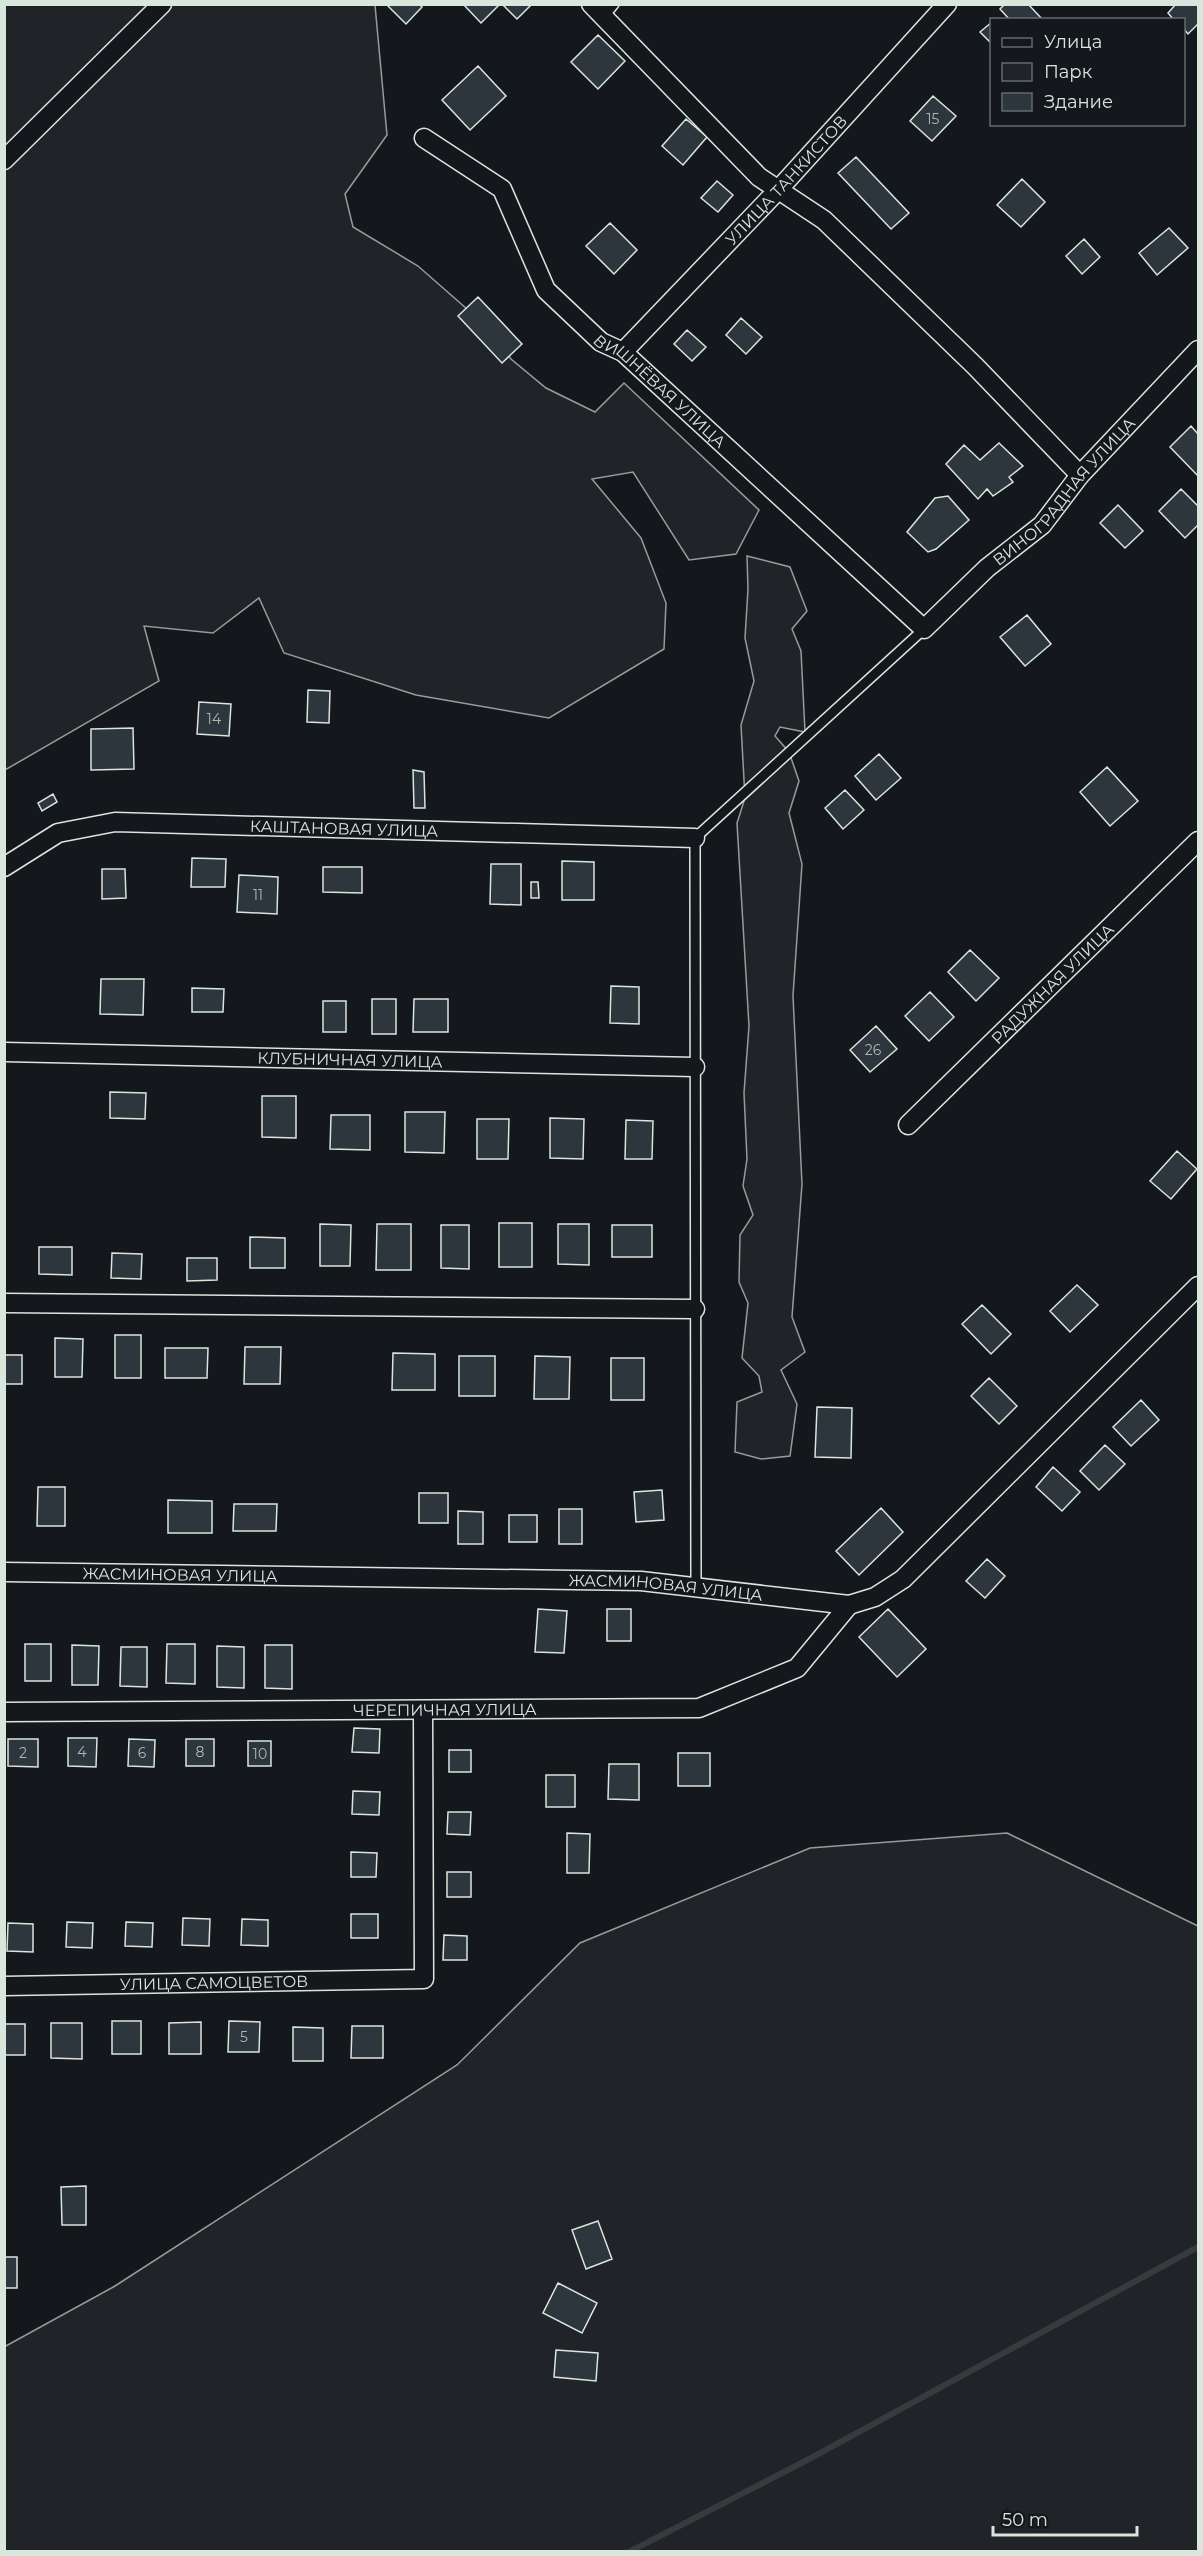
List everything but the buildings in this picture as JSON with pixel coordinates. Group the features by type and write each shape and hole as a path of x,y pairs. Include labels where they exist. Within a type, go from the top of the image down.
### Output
{"street":[{"path":"4,160 162,4"},
{"name":"УЛИЦА ТАНКИСТОВ","path":"623,352 778,190 947,4"},
{"path":"603,9 759,177 824,220 975,366 1080,475"},
{"name":"ВИШНЁВАЯ УЛИЦА","path":"424,138 502,189 546,290 602,342 623,352 924,629"},
{"name":"ВИНОГРАДНАЯ УЛИЦА","path":"924,629 987,568 1042,525 1080,475 1198,350"},
{"name":"КАШТАНОВАЯ УЛИЦА","path":"4,867 58,833 115,822 695,838"},
{"name":"РАДУЖНАЯ УЛИЦА","path":"908,1125 1198,841"},
{"name":"КЛУБНИЧНАЯ УЛИЦА","path":"4,1052 695,1068"},
{"name":"ЖАСМИНОВАЯ УЛИЦА","path":"4,1572 629,1580 849,1605 875,1597 903,1579 1198,1286"},
{"path":"4,1304 695,1310"},
{"name":"ЧЕРЕПИЧНАЯ УЛИЦА","path":"4,1712 699,1708 796,1668 849,1605"},
{"name":"УЛИЦА САМОЦВЕТОВ","path":"4,1986 424,1979 423,1711"}],"lane":[{"path":"696,1587 695,838 924,629"}],"green space":[{"path":"5,5 375,5 387,135 345,194 353,227 418,266 492,331 511,359 546,388 595,412 624,383 759,510 736,554 689,560 633,472 592,479 641,538 666,603 664,649 549,718 416,695 284,653 259,598 213,633 144,626 159,681 5,770"},
{"path":"747,556 790,567 807,611 792,629 801,651 805,732 780,727 775,736 789,752 799,781 789,813 802,864 793,996 802,1184 792,1317 805,1352 781,1370 797,1404 790,1456 761,1459 735,1452 737,1402 762,1392 759,1376 742,1358 748,1303 739,1282 740,1235 753,1215 743,1186 747,1159 744,1093 749,1026 737,823 745,798 741,725 754,681 745,638 748,589"},
{"path":"1007,1833 1198,1926 1198,2551 5,2551 4,2347 115,2286 457,2065 580,1943 810,1848"}],"waterway":[{"path":"629,2552 811,2458 1198,2247"}]}
